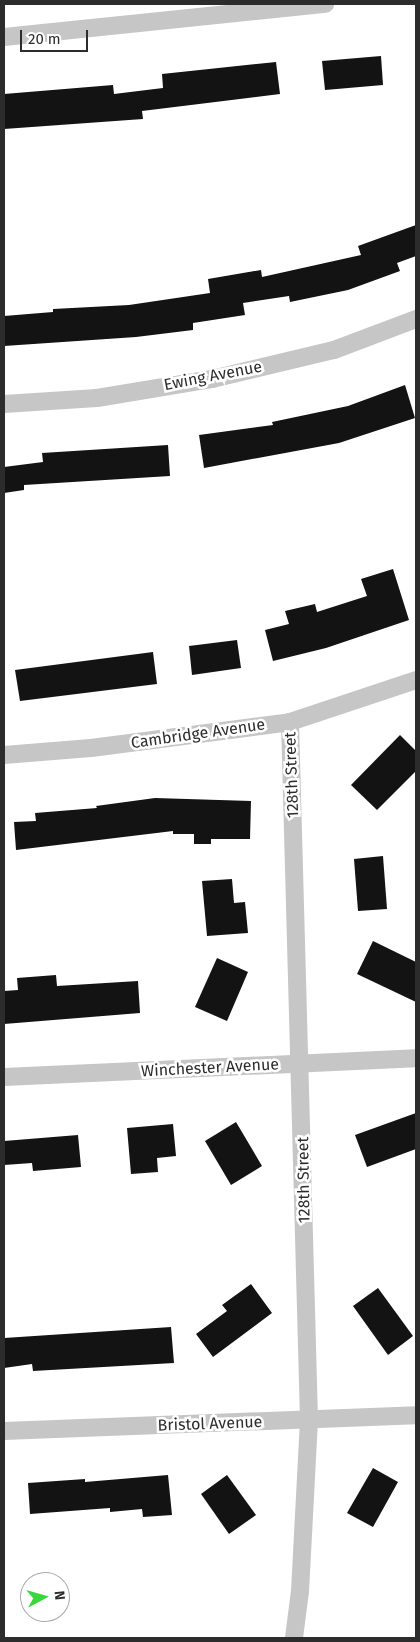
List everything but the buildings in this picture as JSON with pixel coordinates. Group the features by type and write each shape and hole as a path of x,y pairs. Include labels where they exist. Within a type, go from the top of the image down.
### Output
{"street":[{"path":"4,36 325,4"},
{"name":"Ewing Avenue","path":"4,404 96,398 212,379 334,350 416,318"},
{"name":"Cambridge Avenue","path":"4,755 91,748 290,722 416,680"},
{"name":"128th Street","path":"290,722 301,1064 309,1420 300,1591 294,1638"},
{"name":"Winchester Avenue","path":"4,1077 416,1058"},
{"name":"Bristol Avenue","path":"4,1431 416,1415"}]}
